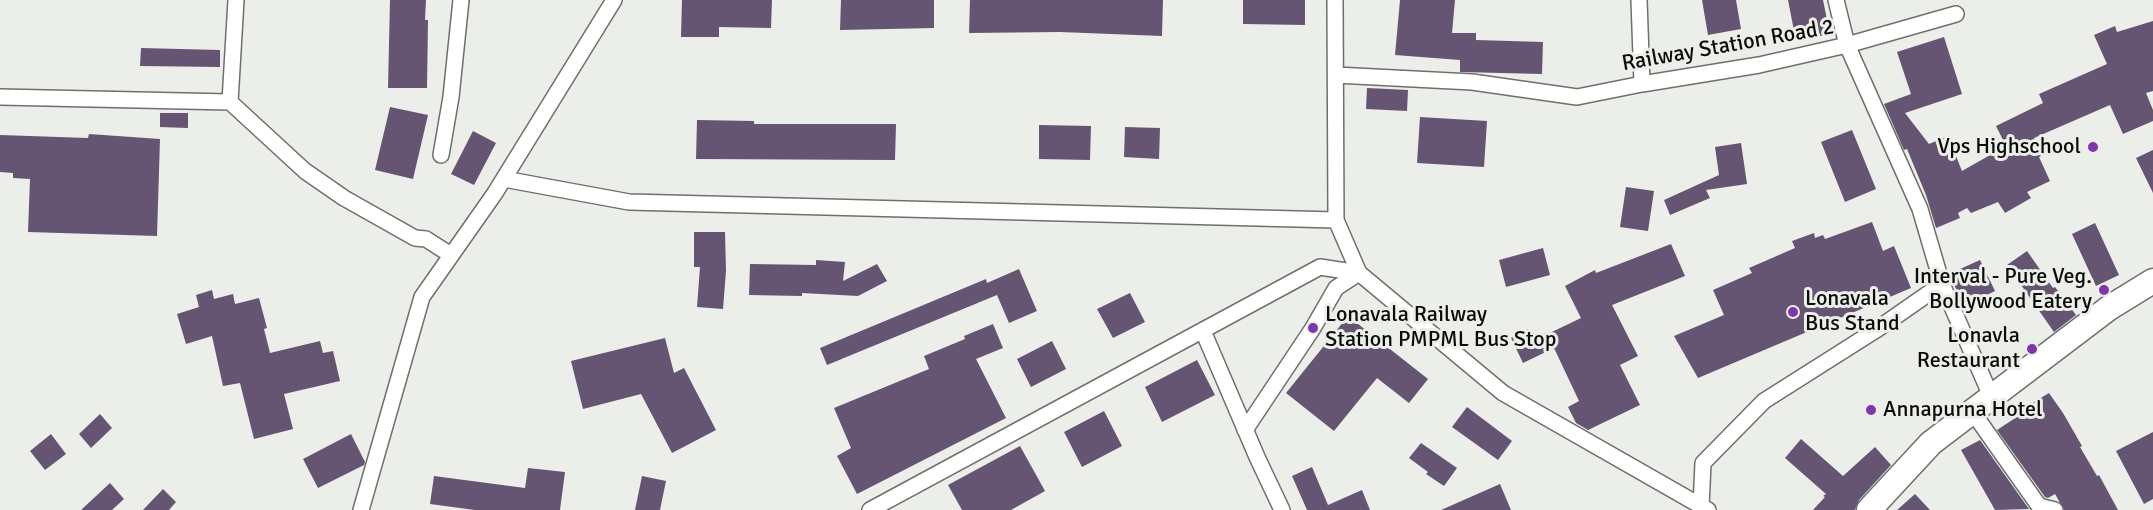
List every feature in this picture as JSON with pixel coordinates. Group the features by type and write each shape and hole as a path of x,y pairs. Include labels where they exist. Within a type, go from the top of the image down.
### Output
{"highway":[{"path":"1869,510 1931,443 1989,409 2109,308 2153,281"},
{"path":"1883,510 1937,449 1989,409 2153,295"}],"street":[{"path":"230,102 236,0"},
{"path":"441,155 451,97 461,0"},
{"path":"361,510 422,297 504,179 614,0"},
{"path":"1335,0 1336,220 1359,273 1503,393 1704,509"},
{"path":"1639,0 1642,84"},
{"path":"1836,0 1847,45 1956,14"},
{"name":"Railway Station Road 2","path":"1336,75 1472,82 1577,97 1759,65 1847,45 1920,209 1942,284 1989,409 2039,506 2055,510"},
{"path":"0,97 230,102 305,171 344,198 416,238 426,239 452,255"},
{"path":"504,179 629,202 1336,220"},
{"path":"870,510 1320,267 1359,273"},
{"path":"1245,430 1313,328 1336,288 1359,273"},
{"path":"1704,509 1703,463 1764,401 1876,330 1942,284"},
{"path":"1203,332 1282,510"}],"building":[{"path":"390,0 426,0 427,88 388,88"},
{"path":"682,0 772,0 771,28 719,27 719,37 681,37"},
{"path":"841,0 934,0 934,28 840,30"},
{"path":"970,0 1163,0 1162,36 1060,32 969,33"},
{"path":"1243,0 1305,0 1305,25 1243,24"},
{"path":"1400,0 1455,0 1452,33 1476,33 1476,40 1543,42 1542,74 1460,72 1460,60 1395,55"},
{"path":"1702,0 1736,0 1741,29 1708,35"},
{"path":"1788,0 1823,0 1830,34 1796,41"},
{"path":"2153,21 2153,91 2146,93 2153,110 2153,121 2123,134 2110,105 2034,138 2043,155 2039,157 2050,181 2027,192 2031,198 2005,213 1998,202 1971,213 1967,208 1958,213 1960,218 1936,228 1926,195 1907,149 1904,150 1884,104 1911,94 1897,52 1944,37 1962,94 1905,113 1929,144 1948,136 1962,171 2006,146 1996,126 2043,103 2039,94 2107,64 2094,35 2115,26 2117,32"},
{"path":"141,48 220,50 220,67 140,66"},
{"path":"1367,88 1408,90 1407,111 1366,109"},
{"path":"390,107 428,115 413,179 375,170"},
{"path":"160,113 188,113 188,128 160,127"},
{"path":"1420,117 1487,121 1484,167 1417,163"},
{"path":"697,120 754,121 754,124 896,124 895,160 696,159"},
{"path":"1039,125 1091,126 1090,160 1039,159"},
{"path":"1125,127 1160,128 1159,159 1124,157"},
{"path":"1852,130 1876,189 1845,202 1821,142"},
{"path":"473,131 496,143 474,185 451,174"},
{"path":"89,134 160,139 157,236 28,232 30,179 13,178 13,173 0,172 0,135 88,138"},
{"path":"1741,143 1747,184 1706,190 1710,198 1670,215 1664,200 1719,175 1715,147"},
{"path":"2153,150 2153,193 2136,158"},
{"path":"1626,187 1654,191 1648,231 1620,227"},
{"name":"Lonavala Bus Stand","path":"1872,222 1883,251 1894,246 1911,288 1698,378 1674,336 1724,315 1713,290 1752,273 1749,268 1795,248 1792,241 1814,233 1815,238 1823,235 1825,239"},
{"path":"2095,223 2119,275 2096,286 2072,234"},
{"path":"694,232 725,232 726,271 723,309 697,307 700,267 694,267"},
{"path":"1671,244 1685,276 1612,305 1638,356 1620,365 1640,405 1588,430 1576,423 1568,407 1579,401 1554,348 1523,363 1511,338 1528,329 1533,341 1581,318 1565,286 1595,270 1596,273"},
{"path":"1543,248 1550,275 1506,287 1499,260"},
{"path":"2027,251 2053,288 2055,287 2076,315 2054,332 2007,265"},
{"path":"816,260 845,262 843,281 877,264 887,281 858,296 802,293 802,296 749,295 750,264 816,265"},
{"path":"1980,260 1995,291 1964,306 1949,274"},
{"path":"1019,269 1037,311 1009,323 997,295 827,365 820,348 986,279 987,283"},
{"path":"212,290 214,299 233,294 235,304 259,298 267,328 264,329 270,353 320,341 323,353 333,351 340,381 284,394 293,429 254,439 240,383 223,386 212,336 186,344 177,314 199,307 196,295"},
{"path":"1130,293 1145,322 1113,338 1097,309"},
{"path":"1348,316 1428,379 1409,403 1377,378 1334,431 1286,393"},
{"path":"993,324 1003,348 976,359 1006,418 857,494 837,456 851,448 834,408 929,369 924,356 965,339 964,336"},
{"path":"665,338 674,373 684,368 716,430 672,453 641,394 583,409 571,361"},
{"path":"1052,341 1066,369 1031,387 1017,359"},
{"path":"1197,360 1215,395 1162,422 1145,387"},
{"path":"2049,393 2063,413 2082,446 2080,447 2097,476 2099,475 2118,510 2064,510 2055,494 2048,498 2045,497 1997,430 2026,411 2024,408"},
{"path":"1467,407 1512,441 1498,460 1452,427"},
{"path":"1104,411 1122,446 1082,467 1064,432"},
{"path":"100,414 112,428 91,448 79,434"},
{"path":"2153,432 2153,499 2144,504 2116,451"},
{"path":"51,434 66,454 45,470 30,451"},
{"path":"351,434 365,462 364,465 318,488 303,459"},
{"path":"1801,439 1843,476 1875,447 1891,465 1859,500 1855,510 1813,510 1826,494 1785,458"},
{"path":"1980,440 2029,509 1995,510 1961,450"},
{"path":"1421,443 1457,468 1444,486 1426,474 1428,472 1409,458"},
{"path":"1020,446 1045,491 1011,510 962,510 948,485"},
{"path":"1312,467 1328,505 1362,490 1370,510 1307,510 1292,476"},
{"path":"528,468 565,472 560,510 475,510 430,504 434,476 525,488"},
{"path":"642,476 666,481 660,510 635,510"},
{"path":"110,483 124,499 112,510 81,510"},
{"path":"1500,484 1511,510 1441,510"},
{"path":"163,489 176,502 169,510 143,510"},
{"path":"1915,494 1930,510 1897,510"}],"place":[{"name":"Vps Highschool","path":"2093,147"},
{"name":"Interval - Pure Veg. Bollywood Eatery","path":"2104,290"},
{"name":"Lonavala Bus Stand","path":"1793,312"},
{"name":"Lonavala Railway Station PMPML Bus Stop","path":"1313,328"},
{"name":"Lonavla Restaurant","path":"2032,349"},
{"name":"Annapurna Hotel","path":"1871,410"}]}
